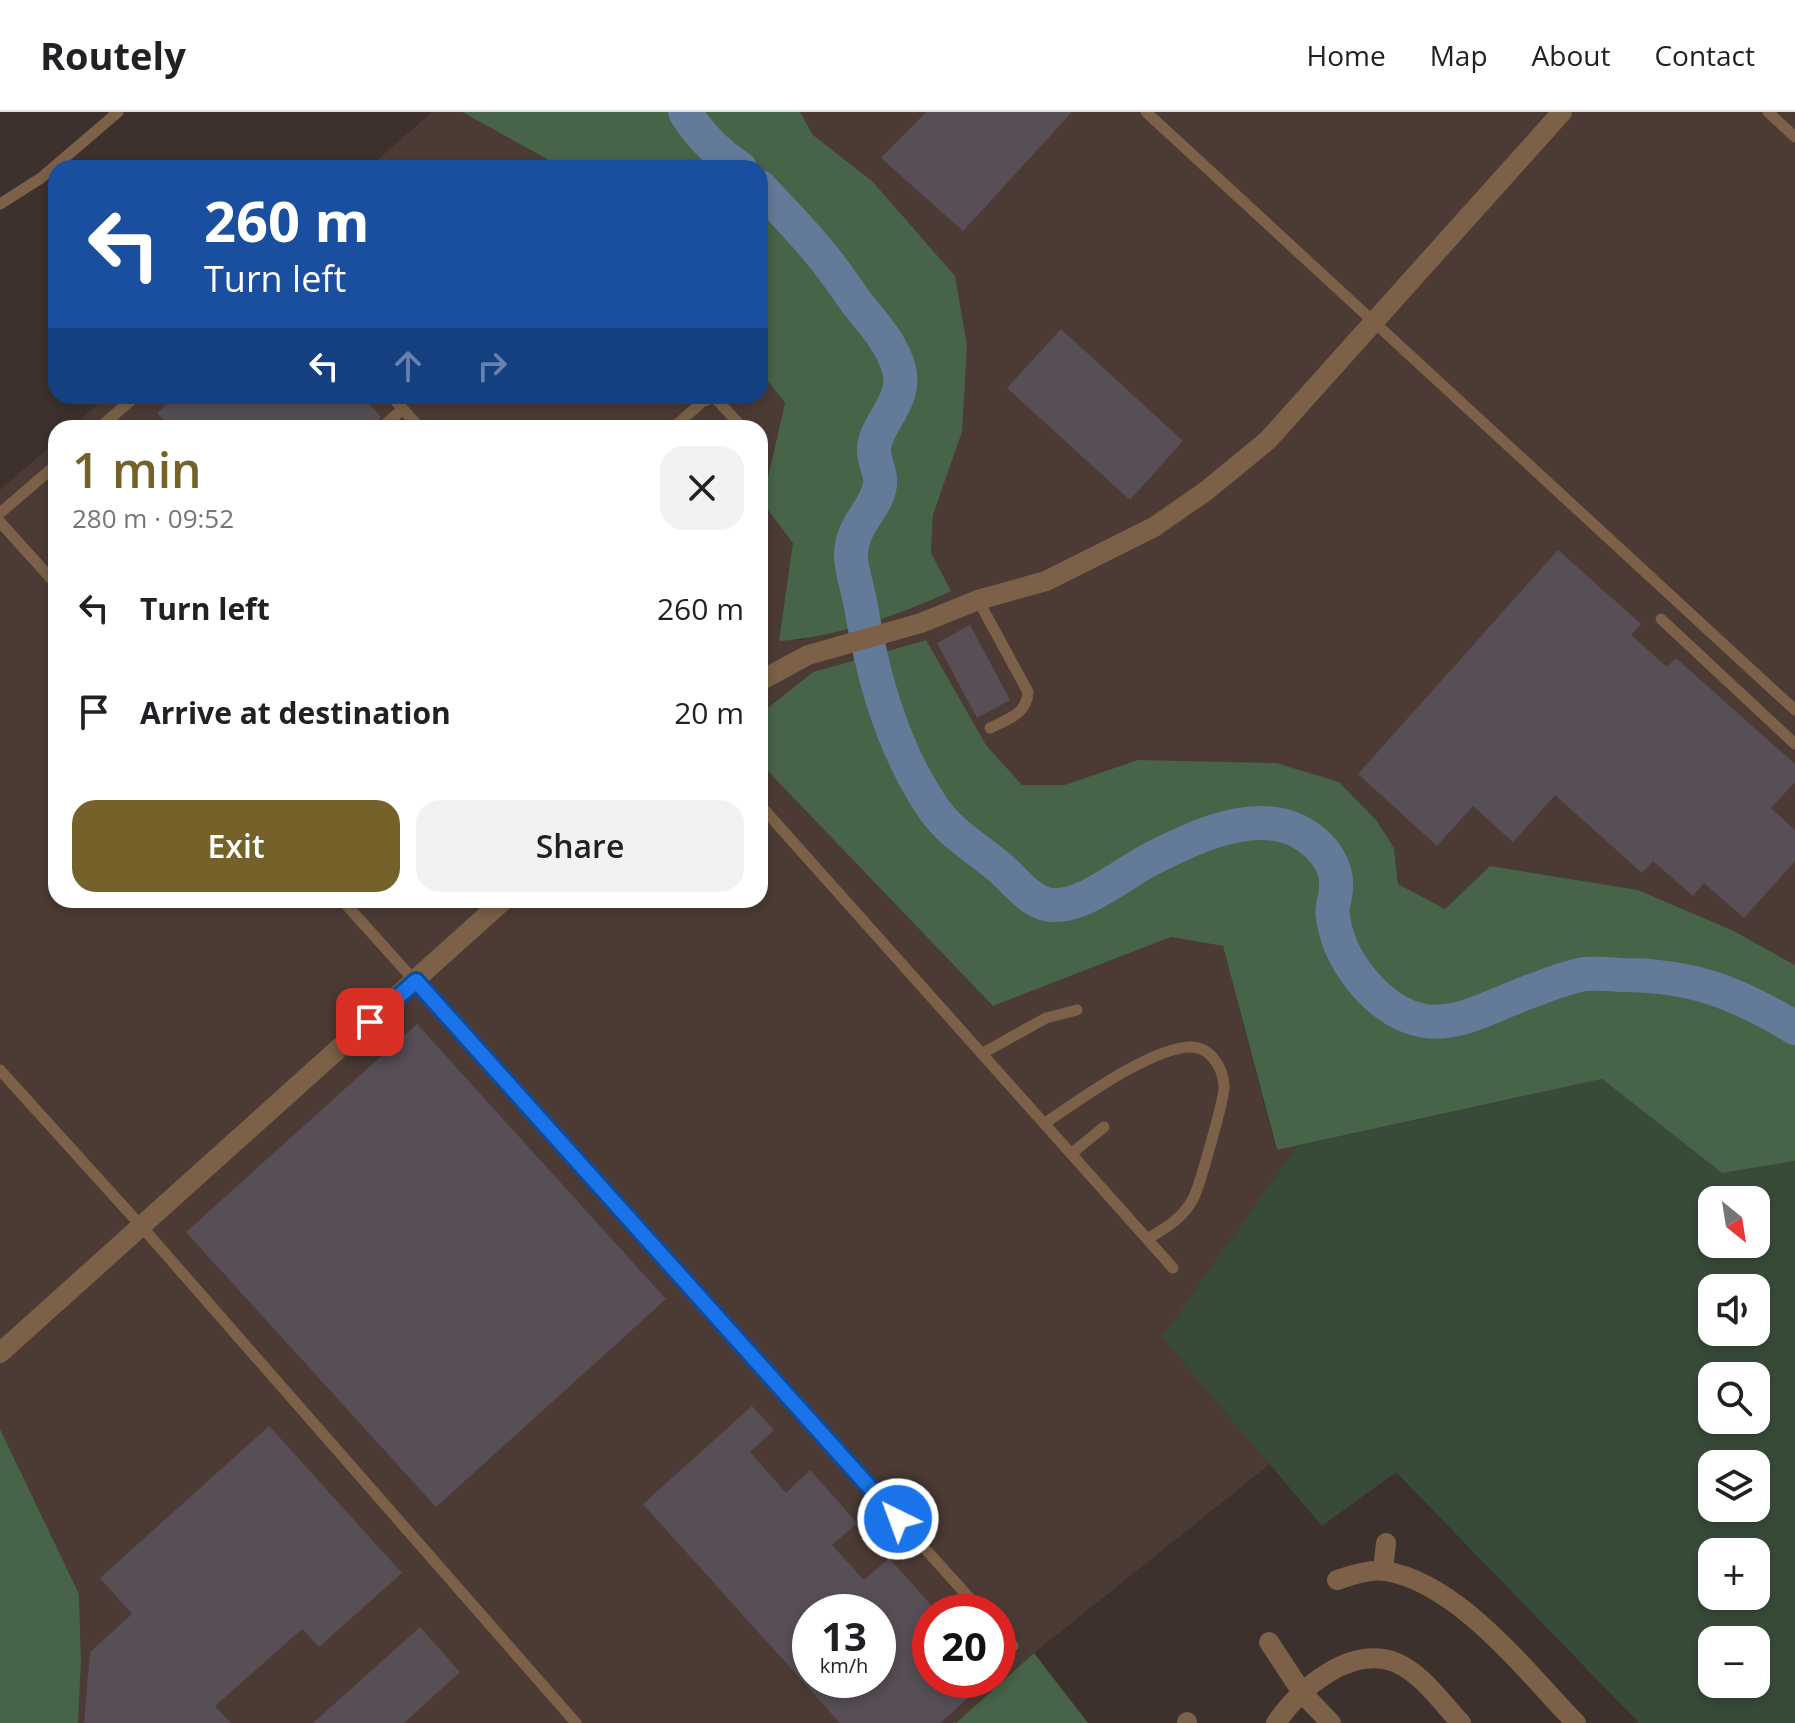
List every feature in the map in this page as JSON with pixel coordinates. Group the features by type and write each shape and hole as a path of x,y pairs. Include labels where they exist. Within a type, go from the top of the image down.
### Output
{"street":[{"path":"768,677 808,655 921,623 978,600 1046,581 1154,527 1206,491 1268,440 1562,112"},
{"path":"0,1353 495,908"},
{"path":"1383,1570 1386,1543"},
{"path":"1337,1580 1353,1574 1383,1570 1418,1580 1448,1597 1475,1619 1576,1723"},
{"path":"1269,1642 1303,1694 1331,1723"},
{"path":"1276,1723 1286,1709 1325,1675 1350,1661 1374,1658 1397,1663 1416,1677 1461,1723"}],"lane":[{"path":"62,160 118,112"},
{"path":"1146,112 1795,710"},
{"path":"1768,112 1795,137"},
{"path":"0,204 48,172"},
{"path":"108,420 127,404"},
{"path":"398,404 413,420"},
{"path":"682,420 700,404"},
{"path":"721,404 736,420"},
{"path":"390,420 403,409"},
{"path":"0,513 48,472"},
{"path":"0,522 48,575"},
{"path":"978,600 1028,692 1023,710 990,728"},
{"path":"1661,619 1795,744"},
{"path":"768,814 1173,1268"},
{"path":"349,908 966,1594"},
{"path":"983,1053 1046,1018 1077,1010"},
{"path":"1045,1123 1126,1072 1170,1052 1191,1047 1215,1059 1222,1071 1225,1090 1195,1197 1173,1224 1147,1239"},
{"path":"0,1070 142,1227 576,1723"},
{"path":"1072,1153 1104,1127"}],"shaded area":[{"path":"432,112 462,112 549,160 377,160"},
{"path":"800,112 1795,112 1795,965 1734,931 1638,890 1490,866 1445,909 1398,884 1394,848 1138,760 1064,785 1022,785 986,745 925,640 813,672 768,708 768,509 794,542 779,640 804,640 931,553 933,515 962,432 872,181 813,135"},
{"path":"768,381 785,403 768,475 768,420 80,420 98,404 768,404"},
{"path":"48,448 48,908 768,908 768,771 993,1006 1171,937 1223,946 1276,1150 1297,1146 1163,1337 1270,1464 1016,1669 1016,1594 912,1594 912,1698 984,1698 956,1723 78,1723 81,1662 79,1594 0,1429 0,490"}],"green space":[{"path":"462,112 800,112 813,135 872,181 955,276 967,346 962,432 933,515 931,553 951,591 867,624 779,641 793,543 768,510 768,476 785,403 768,381 768,160 549,160"},
{"path":"926,640 986,745 1022,785 1064,785 1138,760 1276,763 1339,782 1376,820 1394,848 1398,884 1445,909 1490,866 1638,890 1734,931 1795,965 1795,1161 1722,1173 1602,1079 1277,1150 1223,946 1171,937 993,1006 768,771 768,708 813,672"},
{"path":"1602,1079 1722,1173 1795,1161 1795,1723 1639,1723 1396,1472 1322,1526 1162,1337 1297,1146"},
{"path":"0,1429 79,1594 81,1662 78,1723 0,1723"},
{"path":"1034,1653 1088,1723 956,1723 984,1698 1016,1698 1016,1669"}],"building":[{"path":"926,112 1072,112 963,231 881,158"},
{"path":"1061,329 1183,441 1130,500 1007,388"},
{"path":"167,404 369,404 381,417 378,420 164,420 157,413"},
{"path":"1558,550 1641,624 1631,635 1667,667 1676,658 1795,764 1795,782 1771,808 1795,830 1795,861 1744,918 1704,883 1693,896 1653,861 1642,873 1555,795 1513,842 1473,806 1437,846 1358,774"},
{"path":"970,625 1010,700 977,718 937,643"},
{"path":"417,1024 666,1299 436,1507 186,1232"},
{"path":"752,1406 774,1430 750,1452 786,1493 810,1470 857,1523 832,1545 864,1580 889,1558 921,1594 912,1594 912,1698 968,1698 940,1723 840,1723 818,1698 896,1698 896,1594 792,1594 792,1670 643,1504"},
{"path":"269,1426 402,1573 319,1647 302,1629 215,1706 231,1723 84,1723 90,1652 132,1614 100,1578"},
{"path":"420,1627 460,1672 404,1723 313,1723"}],"waterway":[{"path":"685,112 709,143 729,160"},
{"path":"768,196 829,264 887,342 899,369 899,392 875,441 874,455 880,476 878,494 855,536 851,558 885,708 906,760 933,808 955,833 998,866 1026,893 1046,904 1072,902 1194,839 1243,824 1275,824 1308,837 1326,855 1335,877 1333,916 1345,955 1379,998 1409,1017 1438,1022 1451,1020 1563,979 1598,974 1691,982 1732,995 1795,1028"}],"route":[{"path":"370,1022 416,981 898,1519"}]}
